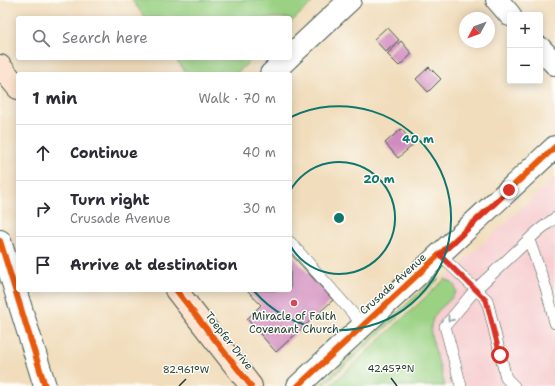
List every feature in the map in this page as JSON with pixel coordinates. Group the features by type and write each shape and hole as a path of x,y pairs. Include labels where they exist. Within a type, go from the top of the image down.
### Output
{"street":[{"path":"292,54 350,0"},
{"path":"497,0 507,12"},
{"path":"543,51 555,64"},
{"path":"273,72 286,60"},
{"path":"0,66 16,86"},
{"name":"Crusade Avenue","path":"298,386 555,147"},
{"path":"0,241 45,386"},
{"name":"Toepfer Drive","path":"178,292 251,386"}],"lane":[{"path":"461,386 445,326 475,290 555,218"},
{"path":"529,240 546,288 555,323"},
{"path":"292,244 363,325"},
{"path":"440,255 486,300 506,378 514,386"}],"shaded area":[{"path":"555,177 555,386 437,386 416,306"}],"green space":[{"path":"132,0 315,0 292,21 292,16 144,16"},
{"path":"176,60 251,60 238,72 186,72"},
{"path":"439,279 323,386 319,386 431,282"},
{"path":"445,279 453,284 456,292 435,315 431,327 431,335 445,386 330,386"}],"building":[{"path":"387,27 399,40 386,52 374,39"},
{"path":"401,41 412,54 399,66 387,54"},
{"path":"429,67 441,79 428,92 416,79"},
{"path":"401,129 414,144 398,158 385,143"},
{"name":"Miracle of Faith Covenant Church","path":"292,255 333,300 276,352 247,319 261,305 249,292 292,292"}],"cycle path":[{"path":"298,386 555,147"},
{"path":"0,241 45,386"},
{"path":"178,292 251,386"}],"place":[{"name":"Miracle of Faith Covenant Church","path":"294,303"}],"route":[{"path":"500,355 486,300 440,255 509,190"}]}
